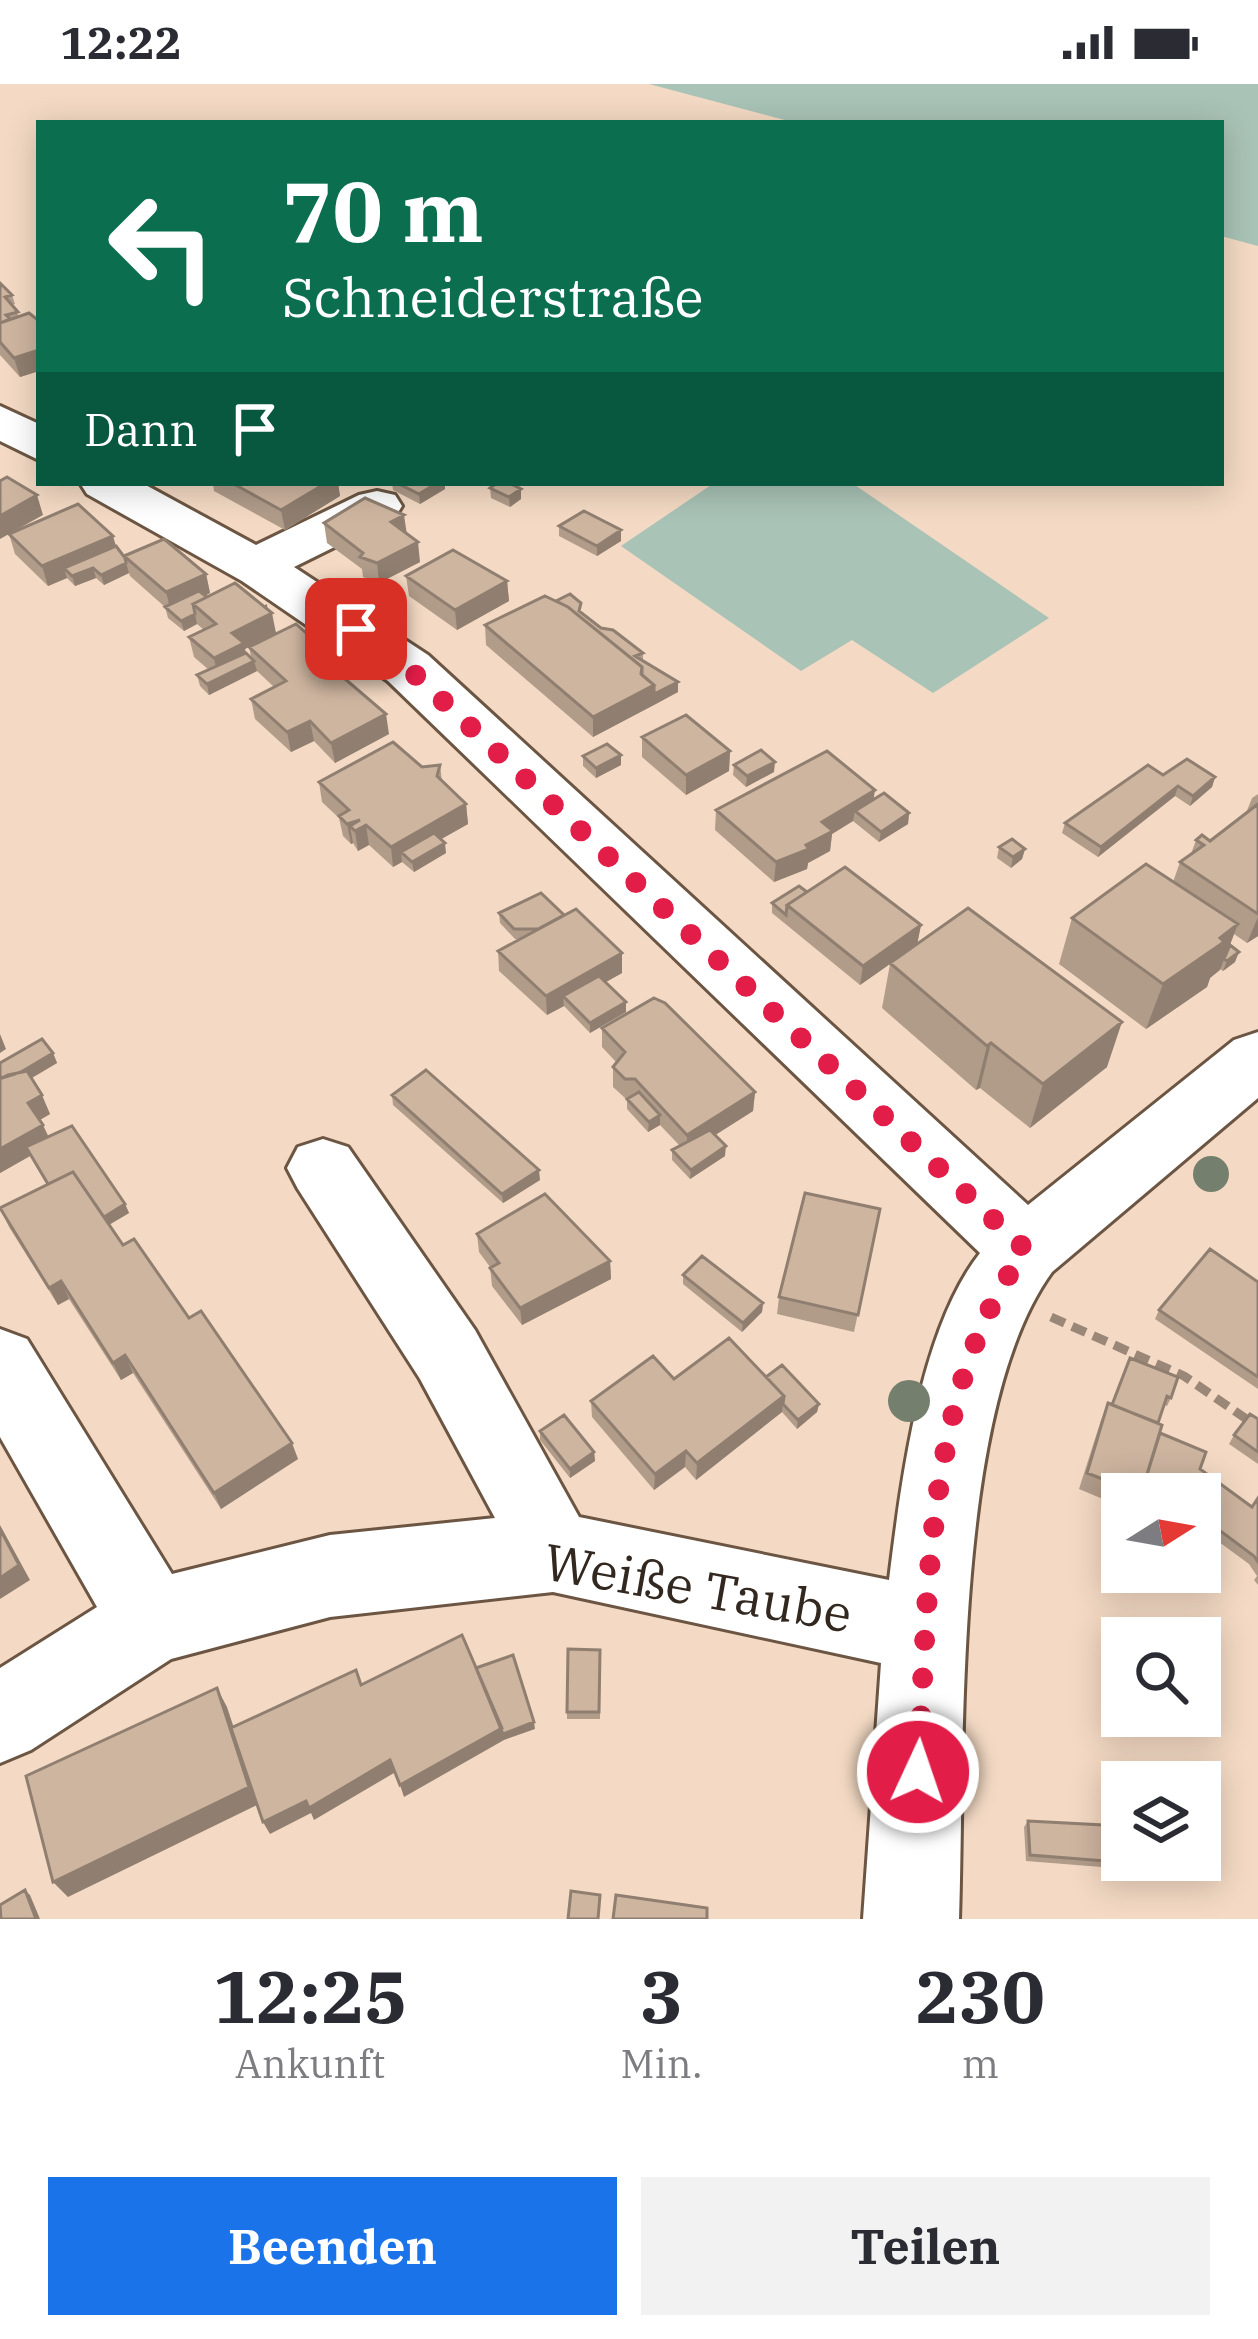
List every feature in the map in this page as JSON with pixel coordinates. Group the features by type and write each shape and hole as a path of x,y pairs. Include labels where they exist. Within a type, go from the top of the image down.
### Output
{"street":[{"path":"0,420 36,444"},
{"path":"110,486 331,610 408,668 1011,1271"},
{"path":"257,565 377,506"},
{"path":"911,1919 926,1630 943,1468 968,1367 1011,1271 1258,1059"},
{"path":"323,1168 406,1289 523,1484 553,1552"},
{"path":"0,1364 152,1621"},
{"name":"Weiße Taube","path":"0,1719 152,1621 330,1576 553,1552 926,1630"}],"path":[{"path":"1011,1271 1184,1376 1258,1427"}],"green space":[{"path":"649,84 1258,84 1258,246 1224,237 1224,120 785,120"},
{"path":"710,486 856,486 1049,618 933,693 852,640 801,671 621,546"}],"building":[{"path":"0,283 12,295 5,297 18,312 6,315 10,319 0,323"},
{"path":"29,313 36,319 36,351 14,358 0,342 0,323"},
{"path":"7,477 37,495 0,516 0,481"},
{"path":"237,486 321,486 281,510"},
{"path":"403,486 432,486 419,494"},
{"path":"515,486 521,489 509,497 490,488"},
{"path":"365,498 404,515 391,522 418,542 377,563 360,557 363,553 324,523"},
{"path":"78,504 113,536 42,566 9,534"},
{"path":"584,511 621,530 597,546 559,526"},
{"path":"164,539 206,574 166,592 124,556"},
{"path":"116,546 126,563 101,575 93,568 72,576 64,568"},
{"path":"453,550 507,581 455,610 406,576"},
{"path":"235,583 272,613 232,633 244,643 214,658 189,637 216,624 193,604"},
{"path":"199,591 207,597 193,604 195,614 181,621 165,607"},
{"path":"570,594 581,603 579,611 601,628 613,630 643,653 635,656 678,682 654,694 654,685 642,675 642,667 556,601"},
{"path":"545,596 568,607 642,667 641,674 654,685 593,717 485,625"},
{"path":"296,624 333,657 324,661 386,714 331,743 310,721 287,732 251,699 286,681 249,647"},
{"path":"246,653 254,661 207,684 197,675"},
{"path":"686,715 730,751 686,775 642,737"},
{"path":"393,742 422,767 440,765 437,776 466,804 391,847 366,825 355,831 350,826 360,820 347,824 339,816 349,810 319,782"},
{"path":"607,744 621,755 596,768 583,756"},
{"path":"761,750 775,762 747,776 734,765"},
{"path":"827,751 875,790 822,822 833,831 806,845 809,849 776,862 716,810"},
{"path":"1187,759 1215,777 1193,796 1178,786 1101,847 1065,823 1148,765 1163,775"},
{"path":"884,793 909,813 881,832 855,811"},
{"path":"1258,804 1258,914 1180,862 1204,845 1196,840 1202,835 1210,841"},
{"path":"434,833 445,843 412,862 401,852"},
{"path":"1012,839 1025,849 1013,857 999,847"},
{"path":"1146,864 1238,924 1220,938 1224,942 1163,984 1072,918"},
{"path":"845,867 921,925 863,966 787,905"},
{"path":"799,886 807,892 787,905 786,915 772,903"},
{"path":"541,893 564,915 538,929 514,929 499,913"},
{"path":"968,908 1122,1022 1043,1084 991,1043 987,1046 890,963"},
{"path":"576,909 622,953 546,996 498,951"},
{"path":"1230,945 1239,952 1227,961 1224,959"},
{"path":"599,976 626,1002 590,1023 563,996"},
{"path":"654,998 665,1003 755,1092 687,1135 635,1079 625,1079 613,1067 625,1052 602,1028"},
{"path":"42,1039 53,1053 21,1072 0,1076 0,1063"},
{"path":"426,1070 539,1170 502,1194 392,1095"},
{"path":"27,1071 42,1095 28,1103 43,1125 0,1149 0,1079"},
{"path":"639,1092 660,1115 649,1122 627,1099"},
{"path":"72,1126 125,1204 104,1217 73,1172 48,1184 26,1147"},
{"path":"710,1130 726,1146 691,1170 672,1150"},
{"path":"73,1172 123,1245 134,1239 189,1318 201,1311 292,1443 214,1493 125,1355 113,1363 61,1281 49,1288 0,1208"},
{"path":"805,1193 880,1209 858,1315 779,1297"},
{"path":"545,1194 610,1261 520,1308 490,1268 499,1263 477,1234"},
{"path":"1210,1249 1258,1282 1258,1377 1159,1310"},
{"path":"702,1256 763,1303 743,1323 683,1275"},
{"path":"729,1338 784,1396 697,1463 686,1451 655,1474 591,1401 653,1356 674,1379"},
{"path":"1130,1358 1178,1377 1158,1423 1112,1405"},
{"path":"782,1365 819,1404 798,1420 766,1377"},
{"path":"1108,1403 1162,1425 1147,1473 1101,1473 1101,1478 1087,1473"},
{"path":"1250,1414 1258,1419 1258,1452 1234,1435"},
{"path":"564,1415 594,1452 570,1469 540,1431"},
{"path":"1160,1433 1206,1452 1200,1469 1205,1473 1148,1473"},
{"path":"1221,1484 1252,1507 1258,1498 1258,1562 1221,1531"},
{"path":"0,1529 19,1565 0,1578"},
{"path":"462,1635 502,1728 400,1785 390,1760 309,1808 306,1801 263,1822 231,1728 356,1670 361,1685"},
{"path":"568,1649 600,1650 599,1712 567,1712"},
{"path":"513,1655 534,1722 503,1734 476,1668"},
{"path":"217,1688 249,1787 53,1882 26,1776"},
{"path":"1028,1821 1101,1825 1101,1861 1030,1855"},
{"path":"25,1890 36,1919 1,1919 0,1905"},
{"path":"571,1891 600,1895 598,1919 568,1919"},
{"path":"616,1895 707,1908 707,1919 613,1919"}],"route":[{"path":"356,629 408,668 1026,1250 995,1291 968,1367 943,1468 926,1630 918,1772"}]}
